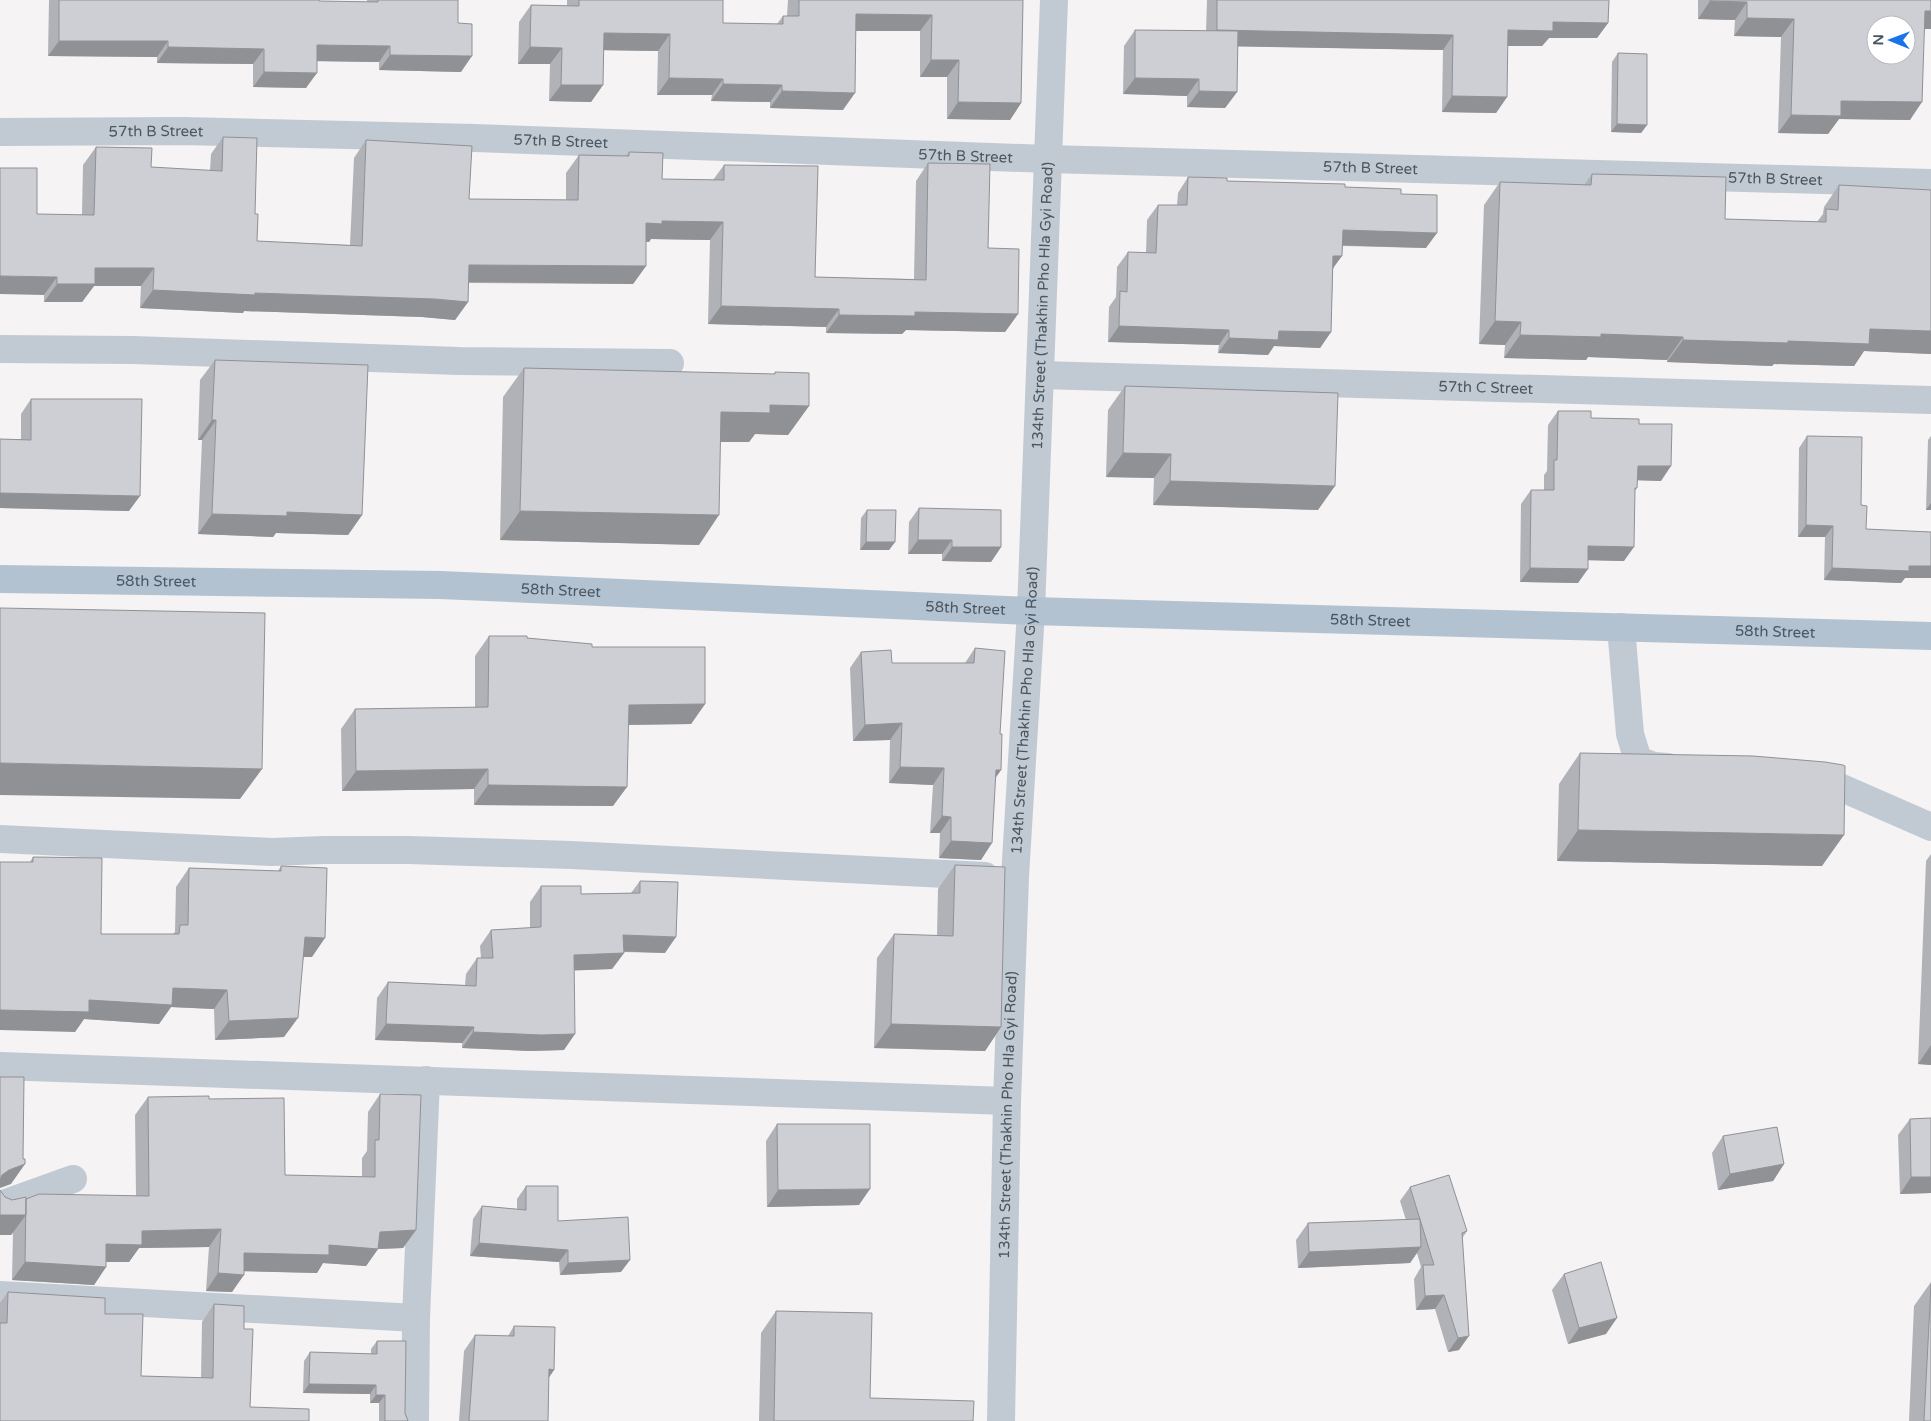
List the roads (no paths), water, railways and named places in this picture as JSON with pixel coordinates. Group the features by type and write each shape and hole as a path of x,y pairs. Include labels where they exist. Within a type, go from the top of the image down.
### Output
{"main road":[{"name":"58th Street","path":"0,578 440,585 1031,611 1931,636"}],"street":[{"name":"134th Street (Thakhin Pho Hla Gyi Road)","path":"1001,1421 1007,1101 1015,877 1031,611 1054,0"},
{"name":"57th B Street","path":"0,132 183,131 474,138 1048,159 1931,183"},
{"path":"0,349 143,350 459,361 670,363"},
{"name":"57th C Street","path":"1040,375 1931,400"},
{"path":"1621,627 1630,734 1638,760 1654,766 1692,769"},
{"path":"1786,776 1826,780 1931,827"},
{"path":"0,839 272,852 408,850 572,855 1015,877"},
{"path":"0,1066 1007,1101"},
{"path":"414,1421 416,1318 426,1080"},
{"path":"0,1205 73,1179"},
{"path":"0,1295 416,1318"}]}
